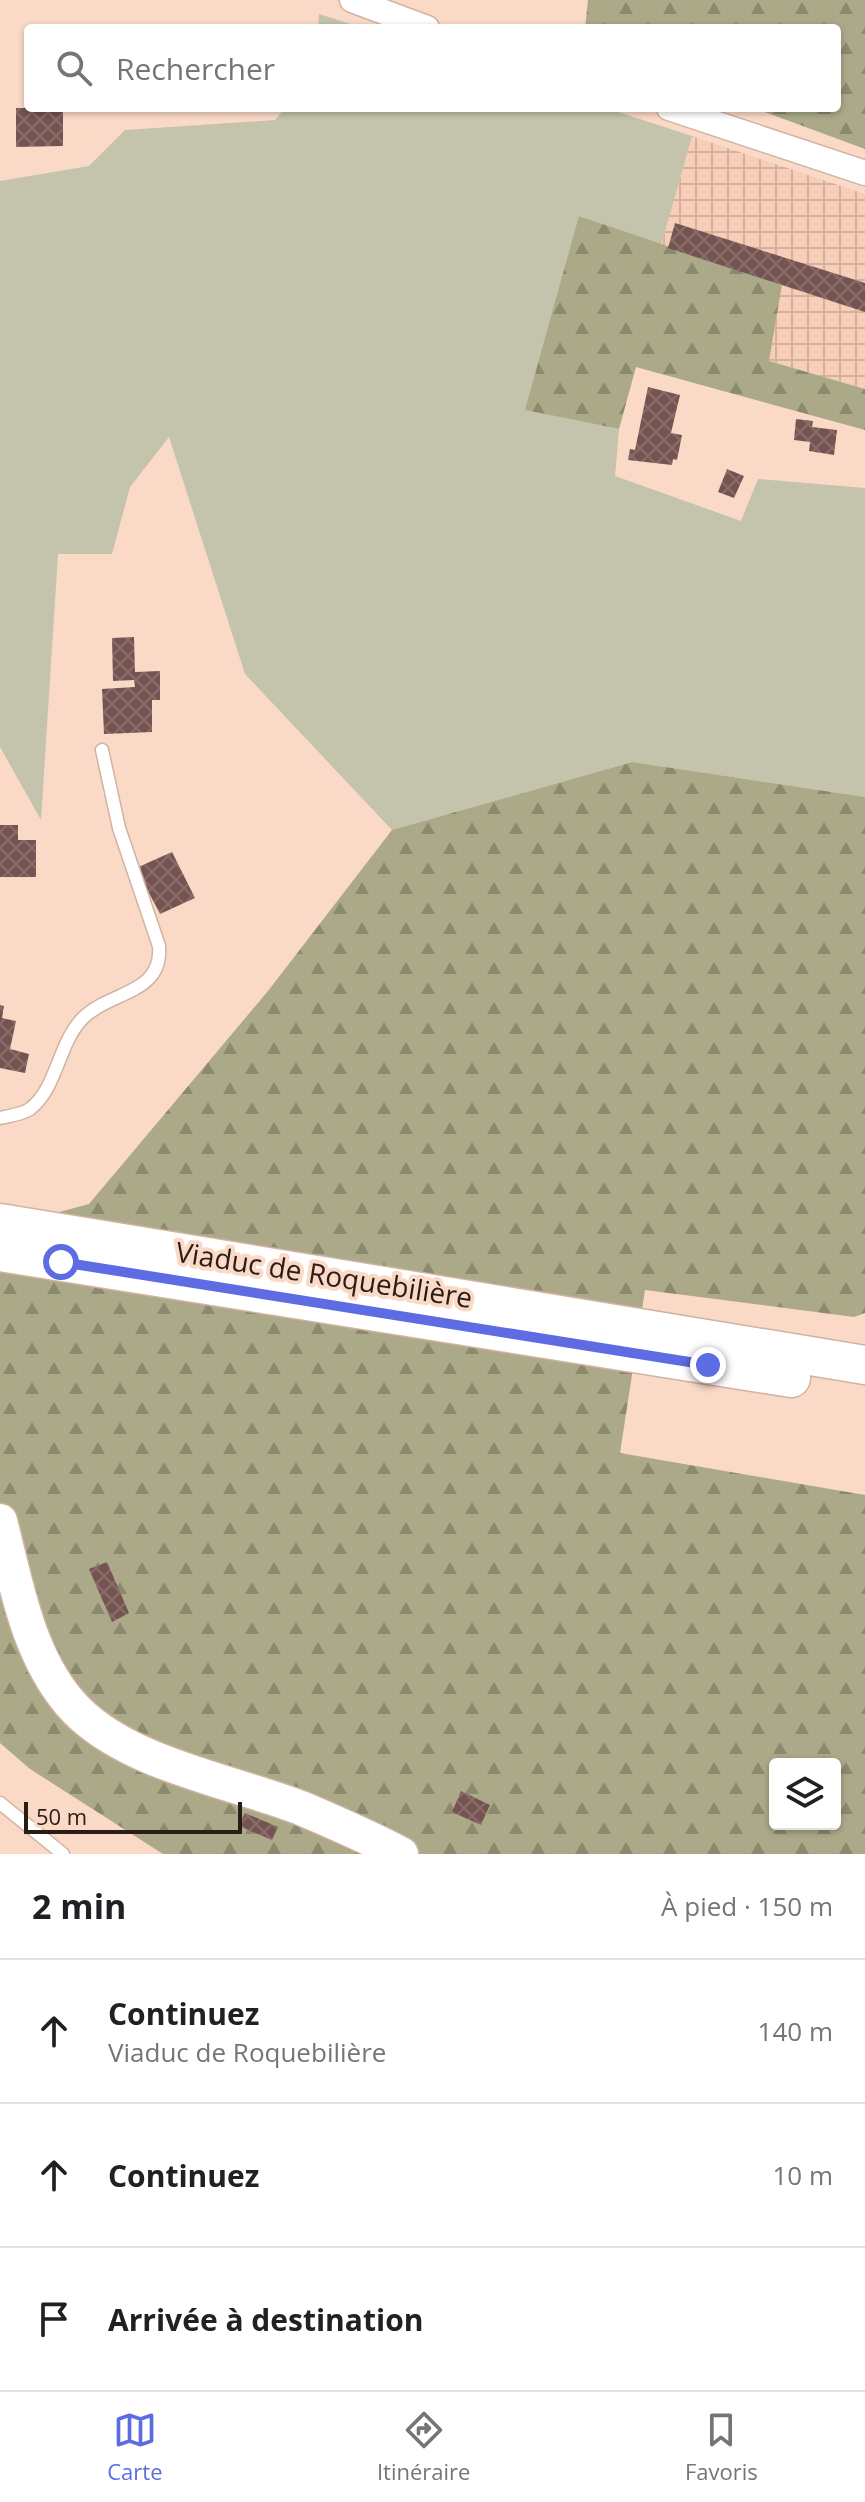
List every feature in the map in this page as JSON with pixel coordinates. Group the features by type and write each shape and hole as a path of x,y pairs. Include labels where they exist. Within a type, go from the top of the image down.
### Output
{"main road":[{"name":"Viaduc de Roquebilière","path":"0,1223 646,1341"},
{"name":"Viaduc de Roquebilière","path":"0,1252 646,1341"},
{"path":"646,1341 865,1365"},
{"path":"646,1341 865,1389"}],"street":[{"path":"352,0 416,24"},
{"path":"681,112 865,173"},
{"path":"0,1521 29,1629 45,1666 70,1703 93,1724 130,1747 300,1808 401,1854"}],"lane":[{"path":"0,1118 29,1110 46,1088 69,1037 84,1017 147,984 161,960 119,828 102,750"},
{"path":"0,1803 63,1854"}],"shaded area":[{"path":"692,136 865,194 865,389 769,361 782,285 661,246"}],"green space":[{"path":"588,0 865,0 865,149 765,112 841,112 841,24 585,24"},
{"path":"319,14 350,24 318,24"},
{"path":"282,112 618,112 692,136 661,246 580,216 526,410 619,429 615,476 741,521 758,479 865,488 865,797 632,762 392,830 245,674 169,437 130,487 112,554 58,554 41,820 0,747 0,181 89,166 125,130 275,120"},
{"path":"579,216 782,285 769,361 865,389 865,430 636,367 619,429 525,410"},
{"path":"632,762 865,797 865,1313 854,1317 645,1290 620,1453 865,1495 865,1854 163,1854 30,1769 0,1743 0,1228 89,1204 268,991 392,830"}],"building":[{"path":"16,108 24,108 24,112 63,112 63,146 16,147"},
{"path":"675,223 865,283 865,312 668,248"},
{"path":"648,387 680,395 671,433 682,435 677,460 673,459 672,465 628,460 630,449 635,450"},
{"path":"796,419 813,421 812,427 837,430 834,455 809,451 810,442 794,440"},
{"path":"727,469 744,476 734,498 718,492"},
{"path":"134,637 135,672 160,671 160,700 152,700 152,732 104,734 102,689 135,687 134,680 113,681 112,638"},
{"path":"0,825 18,825 18,840 36,840 36,877 0,877"},
{"path":"172,852 195,898 160,914 136,868"},
{"path":"0,1005 4,1006 2,1018 16,1021 10,1049 29,1054 25,1073 0,1068"},
{"path":"107,1562 129,1613 112,1622 89,1569"},
{"path":"461,1791 490,1805 481,1825 452,1812"},
{"path":"245,1813 278,1827 272,1840 239,1826"}],"route":[{"path":"61,1262 708,1365"}]}
